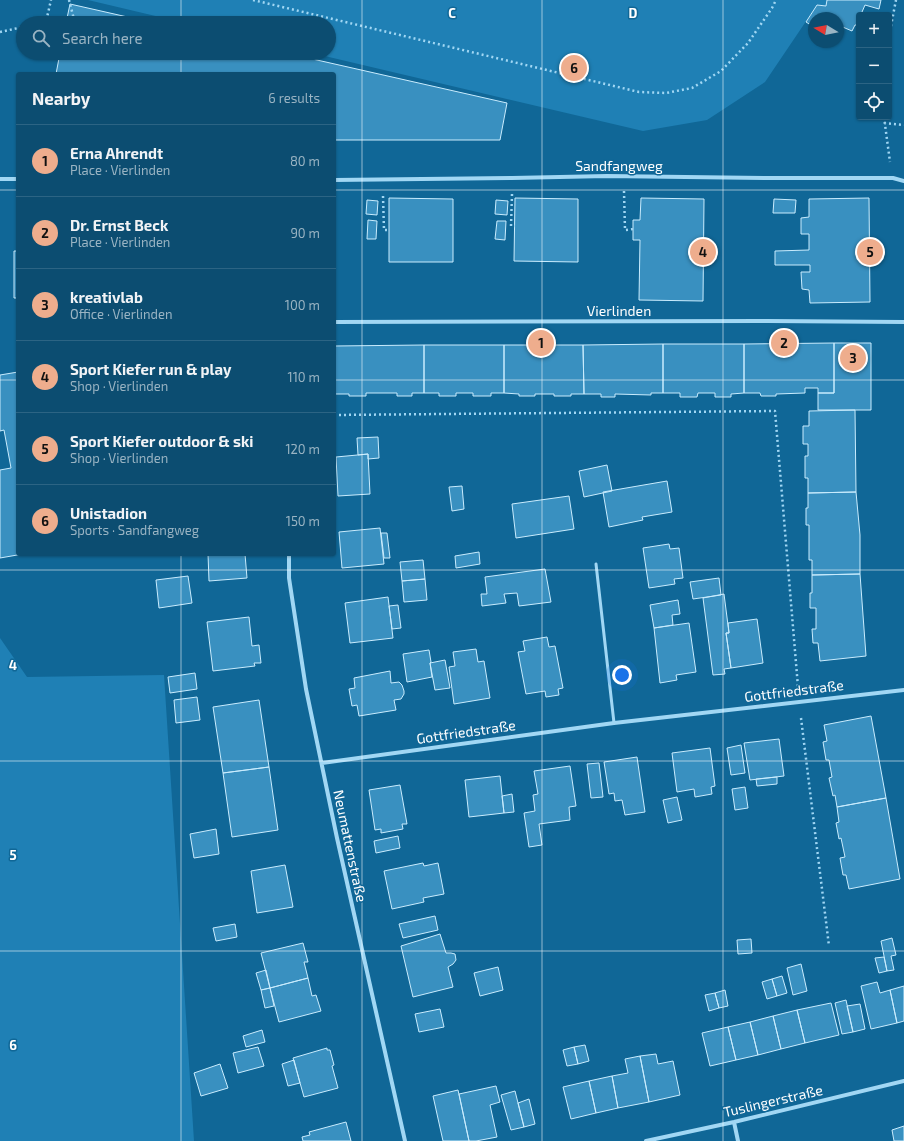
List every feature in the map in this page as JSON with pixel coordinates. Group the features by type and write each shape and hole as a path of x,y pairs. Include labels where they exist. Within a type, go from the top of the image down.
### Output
{"street":[{"name":"Sandfangweg","path":"336,180 624,176 893,178 904,180"},
{"path":"0,179 16,179"},
{"name":"Vierlinden","path":"336,322 904,322"},
{"name":"Neumattenstraße","path":"289,556 290,578 306,690 337,838 405,1141"},
{"name":"Gottfriedstraße","path":"322,763 614,723 904,690"},
{"name":"Tuslingerstraße","path":"646,1141 734,1122 904,1081"},
{"path":"734,1122 738,1141"}],"lane":[{"path":"596,564 614,723"}],"path":[{"path":"47,16 51,0"},
{"path":"69,0 73,16"},
{"path":"253,0 320,16"},
{"path":"336,20 639,92 666,93 692,88 721,71 748,43 776,0"},
{"path":"892,21 896,0"},
{"path":"0,32 16,29"},
{"path":"893,178 884,123 904,125"},
{"path":"624,176 625,230 634,229"},
{"path":"512,178 511,226 515,226"},
{"path":"383,180 384,230 389,230"},
{"path":"336,415 775,411 803,736 829,946"}],"shaded area":[{"path":"88,0 827,0 826,6 817,5 812,12 808,12 808,18 765,82 707,120 643,131 336,59 336,16 155,16"},
{"path":"0,638 27,677 164,675 194,1141 0,1141"}],"building":[{"path":"827,0 881,0 879,9 865,5 862,12 856,12 856,25 852,31 844,28 844,12 812,12 817,5 826,6"},
{"path":"70,4 123,16 67,16"},
{"path":"59,60 317,60 507,103 500,140 336,140 336,72 56,72"},
{"path":"389,198 453,199 453,262 389,262"},
{"path":"515,198 578,199 578,262 514,261"},
{"path":"641,198 704,199 703,301 639,300 640,240 633,240 633,220 640,220"},
{"path":"869,198 870,302 810,303 809,290 802,289 801,272 810,272 810,265 775,265 775,251 809,250 809,234 801,234 801,218 809,217 809,199"},
{"path":"774,199 796,200 795,213 773,213"},
{"path":"367,200 378,201 377,215 366,214"},
{"path":"496,200 508,201 507,215 495,214"},
{"path":"368,220 377,221 376,239 367,239"},
{"path":"497,221 506,221 505,240 495,239"},
{"path":"14,251 16,251 16,298 14,298"},
{"path":"834,343 871,343 871,410 818,410 818,393 834,393"},
{"path":"834,343 834,393 818,393 818,388 805,388 805,393 776,394 776,396 761,396 760,393 744,393 744,344"},
{"path":"663,344 744,344 744,393 731,394 731,397 715,397 715,393 698,393 697,397 680,397 680,393 663,393"},
{"path":"663,344 663,393 651,393 651,395 615,394 615,397 601,397 601,394 584,394 583,345"},
{"path":"424,345 424,393 412,393 412,396 397,396 397,393 366,393 366,396 336,394 336,346"},
{"path":"424,345 504,345 504,393 491,393 491,396 473,396 473,393 456,393 456,396 439,396 439,393 424,393"},
{"path":"504,345 583,345 584,394 571,394 571,396 535,394 535,396 519,396 519,394 504,393"},
{"path":"16,372 16,555 0,558 0,470 11,468 4,430 0,431 0,375"},
{"path":"855,410 856,492 808,493 808,478 805,478 805,456 808,456 808,444 803,444 803,426 809,426 809,411"},
{"path":"378,437 379,458 368,459 368,454 358,455 357,438"},
{"path":"368,454 370,494 338,496 336,457"},
{"path":"607,465 612,491 584,497 579,471"},
{"path":"667,481 672,512 642,517 643,520 609,527 603,492"},
{"path":"462,486 464,509 452,511 449,487"},
{"path":"856,492 860,535 860,574 812,575 812,560 809,560 809,525 806,525 808,493"},
{"path":"569,496 574,529 516,538 512,504"},
{"path":"380,528 384,564 342,568 339,532"},
{"path":"381,533 387,533 390,558 384,558"},
{"path":"669,544 670,549 679,548 683,578 674,579 675,584 649,588 643,548"},
{"path":"479,552 480,564 456,568 455,556"},
{"path":"208,556 245,556 247,578 209,581"},
{"path":"423,560 425,579 402,581 400,562"},
{"path":"545,569 551,602 519,606 517,593 504,594 506,603 482,606 481,594 487,594 485,577"},
{"path":"860,574 866,656 820,661 818,643 813,643 812,629 816,629 816,608 810,608 812,575"},
{"path":"188,576 192,603 159,608 156,580"},
{"path":"719,578 721,595 693,599 690,582"},
{"path":"425,579 427,600 404,602 402,581"},
{"path":"724,594 729,633 726,633 731,668 724,669 725,674 713,675 703,598"},
{"path":"388,597 393,638 350,643 345,603"},
{"path":"678,600 680,614 672,615 673,625 654,628 650,605"},
{"path":"398,605 401,628 392,629 389,606"},
{"path":"249,617 252,646 259,645 261,663 254,663 255,666 213,671 207,622"},
{"path":"757,619 763,663 731,668 726,633 729,633 728,623"},
{"path":"689,623 696,672 676,675 677,680 660,683 654,628"},
{"path":"547,637 549,647 555,646 563,688 558,689 559,695 546,697 545,691 526,694 518,652 525,651 523,641"},
{"path":"476,649 478,662 484,661 490,698 454,704 449,667 455,666 453,652"},
{"path":"429,650 432,677 407,682 403,654"},
{"path":"445,660 450,688 435,690 430,663"},
{"path":"390,671 391,683 399,682 404,691 401,699 394,700 396,710 359,716 357,705 352,706 349,689 355,688 354,678"},
{"path":"195,673 197,689 170,693 168,677"},
{"path":"197,697 200,720 176,723 174,700"},
{"path":"259,700 269,767 223,773 213,707"},
{"path":"871,716 886,798 837,807 835,795 833,796 829,778 832,777 829,760 826,760 823,742 827,741 824,725"},
{"path":"779,739 784,776 750,780 744,743"},
{"path":"741,745 745,773 731,775 727,748"},
{"path":"710,748 715,786 711,787 712,794 695,797 694,789 677,792 672,753"},
{"path":"637,757 645,812 625,815 622,800 615,801 614,793 609,794 604,762"},
{"path":"599,763 603,797 591,798 587,764"},
{"path":"570,766 576,806 569,807 570,820 539,824 542,845 529,847 524,813 535,811 533,795 538,794 534,771"},
{"path":"269,767 278,830 232,837 223,773"},
{"path":"500,776 504,813 469,817 465,780"},
{"path":"777,777 777,784 757,786 756,779"},
{"path":"400,785 407,824 402,824 403,829 381,833 381,829 375,830 369,790"},
{"path":"745,787 748,808 735,810 732,789"},
{"path":"512,794 514,812 504,813 502,796"},
{"path":"677,797 682,820 668,823 663,800"},
{"path":"886,798 900,879 849,889 846,875 843,875 840,858 845,857 836,823 839,822 837,807"},
{"path":"216,829 219,854 194,858 190,834"},
{"path":"398,836 400,848 376,853 374,841"},
{"path":"423,863 424,866 438,863 444,894 423,898 424,902 392,909 384,871"},
{"path":"285,865 293,907 257,913 251,871"},
{"path":"435,916 438,930 403,938 399,924"},
{"path":"235,924 237,937 216,941 213,928"},
{"path":"440,934 446,953 455,954 456,960 448,967 453,987 413,997 401,946"},
{"path":"892,938 896,955 891,956 894,970 887,971 881,941"},
{"path":"751,939 752,953 738,954 737,940"},
{"path":"303,943 308,962 304,962 308,978 270,988 261,953"},
{"path":"884,957 887,971 879,973 875,958"},
{"path":"801,964 807,991 793,995 787,968"},
{"path":"498,967 503,990 480,996 474,973"},
{"path":"266,970 270,988 261,990 256,973"},
{"path":"782,976 787,993 777,996 772,979"},
{"path":"308,978 312,996 316,995 321,1011 279,1022 270,988"},
{"path":"772,979 777,996 767,999 762,982"},
{"path":"877,982 880,993 890,990 897,1023 871,1029 861,986"},
{"path":"904,986 904,1021 897,1023 890,990"},
{"path":"270,988 274,1006 265,1008 261,990"},
{"path":"725,990 728,1006 719,1008 715,993"},
{"path":"715,993 719,1008 709,1011 705,995"},
{"path":"846,1000 853,1032 842,1034 835,1003"},
{"path":"831,1003 839,1035 805,1043 797,1010"},
{"path":"860,1004 865,1029 853,1032 847,1006"},
{"path":"440,1009 444,1027 419,1032 415,1014"},
{"path":"797,1010 805,1043 781,1049 773,1016"},
{"path":"773,1016 781,1049 758,1055 750,1022"},
{"path":"750,1022 758,1055 736,1060 728,1027"},
{"path":"728,1027 736,1060 710,1066 702,1033"},
{"path":"262,1030 265,1042 246,1047 243,1036"},
{"path":"585,1045 589,1061 578,1064 574,1047"},
{"path":"258,1047 264,1066 238,1073 233,1053"},
{"path":"574,1047 578,1064 567,1066 563,1050"},
{"path":"327,1048 327,1050 330,1050 334,1065 332,1066 338,1088 304,1097 293,1058"},
{"path":"656,1054 658,1064 673,1061 680,1095 649,1102 640,1056"},
{"path":"640,1056 649,1102 618,1108 612,1076 628,1073 625,1059"},
{"path":"294,1060 300,1083 288,1086 282,1064"},
{"path":"220,1064 228,1088 201,1096 194,1073"},
{"path":"612,1076 618,1108 596,1113 589,1081"},
{"path":"589,1081 596,1113 571,1119 563,1087"},
{"path":"496,1086 500,1102 490,1105 497,1137 469,1141 459,1094"},
{"path":"458,1090 469,1141 443,1141 433,1096"},
{"path":"515,1091 524,1127 511,1130 501,1095"},
{"path":"529,1099 535,1124 524,1127 518,1103"},
{"path":"346,1122 351,1141 303,1141 302,1137 310,1135 309,1132"},
{"path":"904,1126 904,1141 894,1141 892,1130"}],"place":[{"name":"Unistadion","path":"574,68"},
{"name":"Sport Kiefer run & play","path":"703,252"},
{"name":"Sport Kiefer outdoor & ski","path":"870,252"},
{"name":"Erna Ahrendt","path":"541,343"},
{"name":"Dr. Ernst Beck","path":"784,343"},
{"name":"kreativlab","path":"853,358"}]}
